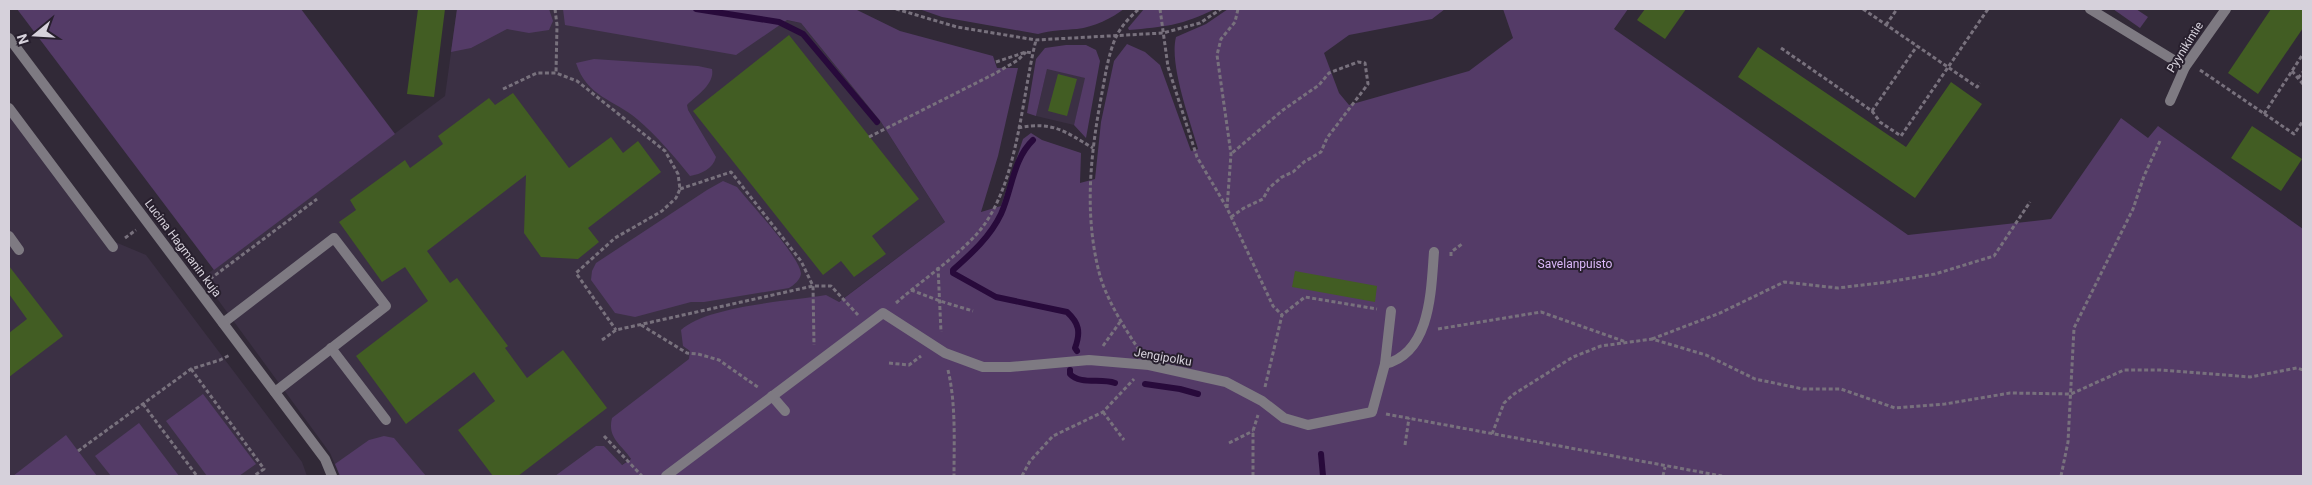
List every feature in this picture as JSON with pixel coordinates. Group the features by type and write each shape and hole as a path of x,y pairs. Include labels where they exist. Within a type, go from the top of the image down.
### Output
{"street":[{"path":"2090,9 2185,68"},
{"name":"Pyynikintie","path":"2170,101 2185,68 2226,9"},
{"name":"Lucina Hagmanin kuja","path":"9,38 325,459 332,476"},
{"path":"9,108 113,247"},
{"path":"9,236 19,250"},
{"path":"223,323 334,238 386,306 275,392"},
{"path":"1384,364 1395,362 1411,349 1428,315 1434,252"},
{"path":"1372,412 1384,364 1391,311"},
{"path":"666,476 883,313"},
{"name":"Jengipolku","path":"883,313 945,353 983,367 1010,367 1089,360 1149,365 1226,382 1262,401 1284,418 1308,425 1372,412"},
{"path":"331,348 386,420"},
{"path":"772,396 785,410"}],"path":[{"path":"556,9 558,25 556,73"},
{"path":"896,9 956,26 1036,40 1163,33 1200,23 1221,9"},
{"path":"1022,476 1030,461 1053,436 1103,412 1129,382 1149,365 1120,322 1101,277 1092,235 1089,195 1093,148 1105,77 1117,35 1130,16 1139,9"},
{"path":"1160,9 1168,67 1197,157 1227,208 1273,306 1282,315"},
{"path":"1227,208 1231,154 1217,55 1221,39 1235,22 1238,9"},
{"path":"1862,9 1977,87 1980,83"},
{"path":"1886,25 1897,9"},
{"path":"1781,48 1872,111 1880,122 1901,136 1988,9"},
{"path":"883,313 975,236 997,204 1014,150 1036,40"},
{"path":"1872,111 1917,46"},
{"path":"996,62 1026,52 1033,53"},
{"path":"869,137 996,73 1018,60 1026,52"},
{"path":"2264,114 2303,54"},
{"path":"1231,154 1283,110 1319,85 1329,73 1358,62 1365,63 1368,84 1327,138 1321,152 1304,162 1293,172 1282,177 1269,188 1263,199 1231,217"},
{"path":"2292,71 2303,84"},
{"path":"2298,78 2303,72"},
{"path":"503,89 537,73 556,73 577,80 665,151 678,174 680,189 676,198 662,211 615,238 576,273 616,330"},
{"path":"2215,80 2294,134 2303,121"},
{"path":"1018,128 1047,124 1070,134 1093,148"},
{"path":"2061,476 2068,442 2074,328 2133,209 2144,176 2160,141"},
{"path":"680,189 731,172 801,261 813,286 815,328 813,366"},
{"path":"197,288 317,199"},
{"path":"1492,434 1504,403 1514,394 1573,357 1601,346 1652,339 1720,313 1784,282 1838,288 1935,274 1994,256 2030,202"},
{"path":"938,267 941,334 952,384 954,476"},
{"path":"602,340 616,330 813,286 831,286 862,318 872,321"},
{"path":"911,290 974,311"},
{"path":"1253,476 1253,432 1282,315 1304,297 1391,311"},
{"path":"1419,332 1541,312 1626,342"},
{"path":"1089,360 1120,322"},
{"path":"640,324 686,353 698,354 718,360 772,396"},
{"path":"1652,339 1706,355 1755,379 1803,389 1841,389 1895,408 1945,404 2010,393 2071,394 2124,370 2170,370 2250,377 2297,368 2303,370"},
{"path":"889,363 910,365 933,346"},
{"path":"78,451 191,369 220,360 230,354"},
{"path":"191,369 264,469 254,476"},
{"path":"143,404 197,476"},
{"path":"1103,412 1124,440"},
{"path":"1372,412 1703,475 1722,476"},
{"path":"1405,445 1409,418"},
{"path":"1229,443 1253,432"},
{"path":"604,436 642,476"},
{"path":"1663,476 1665,467"}],"shaded area":[{"path":"457,9 727,9 801,23 881,122 945,222 607,476 340,476 330,453 202,278 445,96"},
{"path":"1047,68 1086,78 1074,125 1036,116"},
{"path":"9,107 108,239 146,255 302,462 307,476 9,476"}],"green space":[{"path":"17,9 301,9 395,134 214,270"},
{"path":"457,9 549,9 553,21 549,30 529,33 507,29 471,48 451,52"},
{"name":"Savelanpuisto","path":"563,9 855,9 900,31 993,56 997,68 1018,68 998,156 981,212 1001,206 1023,139 1031,133 1042,140 1081,153 1080,183 1095,179 1101,122 1114,61 1127,44 1145,52 1160,65 1191,151 1198,149 1175,62 1176,37 1206,24 1228,9 1445,9 1432,19 1349,35 1324,53 1339,93 1349,105 1469,71 1513,38 1503,9 1628,9 1614,29 1908,235 2051,219 2121,118 2148,138 2158,126 2303,229 2303,476 555,476 596,446 604,446 622,465 631,459 613,436 611,431 612,418 689,359 690,351 683,346 681,330 693,322 728,310 771,302 826,295 839,302 945,222 881,122 801,23 787,20 736,55 565,25"},
{"path":"919,9 1124,9 1108,19 1090,26 1038,34 942,17"},
{"path":"1144,9 1215,9 1193,19 1173,24 1129,30 1128,28"},
{"path":"2113,9 2136,9 2148,17 2140,28"},
{"path":"1086,45 1096,50 1100,61 1086,138 1074,125 1085,78 1047,69 1036,116 1027,113 1036,59 1045,48"},
{"path":"594,59 698,66 712,69 711,80 687,105 688,110 716,157 712,165 702,172 690,176 665,146 644,126 629,113 594,91 581,74 576,63"},
{"path":"723,181 737,187 784,243 799,266 801,274 795,284 789,288 704,302 691,302 635,317 615,313 591,280 592,271 596,263"},
{"path":"203,394 256,464 239,476 207,476 166,421"},
{"path":"139,423 179,476 111,476 95,456"},
{"path":"66,435 97,476 13,476"},
{"path":"384,436 394,438 426,476 340,476 335,464 369,440"}],"building":[{"path":"418,9 445,9 434,97 407,94"},
{"path":"1645,9 1686,9 1665,39 1637,20"},
{"path":"2271,9 2303,9 2303,28 2258,94 2228,73"},
{"path":"789,35 919,199 872,236 886,254 854,277 841,261 823,275 693,111"},
{"path":"1758,47 1906,147 1951,82 1982,104 1915,198 1738,77"},
{"path":"1058,74 1077,79 1067,116 1048,111"},
{"path":"513,93 569,168 611,137 623,153 638,141 661,172 588,228 599,242 578,259 541,257 524,233 526,175 427,251 450,283 457,278 508,346 505,348 527,378 563,350 607,408 518,476 493,476 458,430 495,401 474,372 406,424 356,356 428,301 405,267 382,282 339,222 356,210 350,200 405,160 410,168 443,144 438,136 489,98 495,105"},
{"path":"2252,126 2302,159 2281,191 2231,158"},
{"path":"9,266 63,336 9,377 9,333 27,319 9,294"},
{"path":"1295,271 1377,286 1375,302 1292,287"}],"waterway":[{"path":"696,9 779,22 803,34 877,122"},
{"path":"1033,140 1026,148 1017,165 1005,205 997,222 980,244 953,270 953,273 996,297 1067,312 1078,328 1075,348 1077,351"},
{"path":"1070,370 1070,374 1079,379 1115,383"},
{"path":"1145,384 1180,389 1198,394"},
{"path":"1321,454 1323,476"}]}
